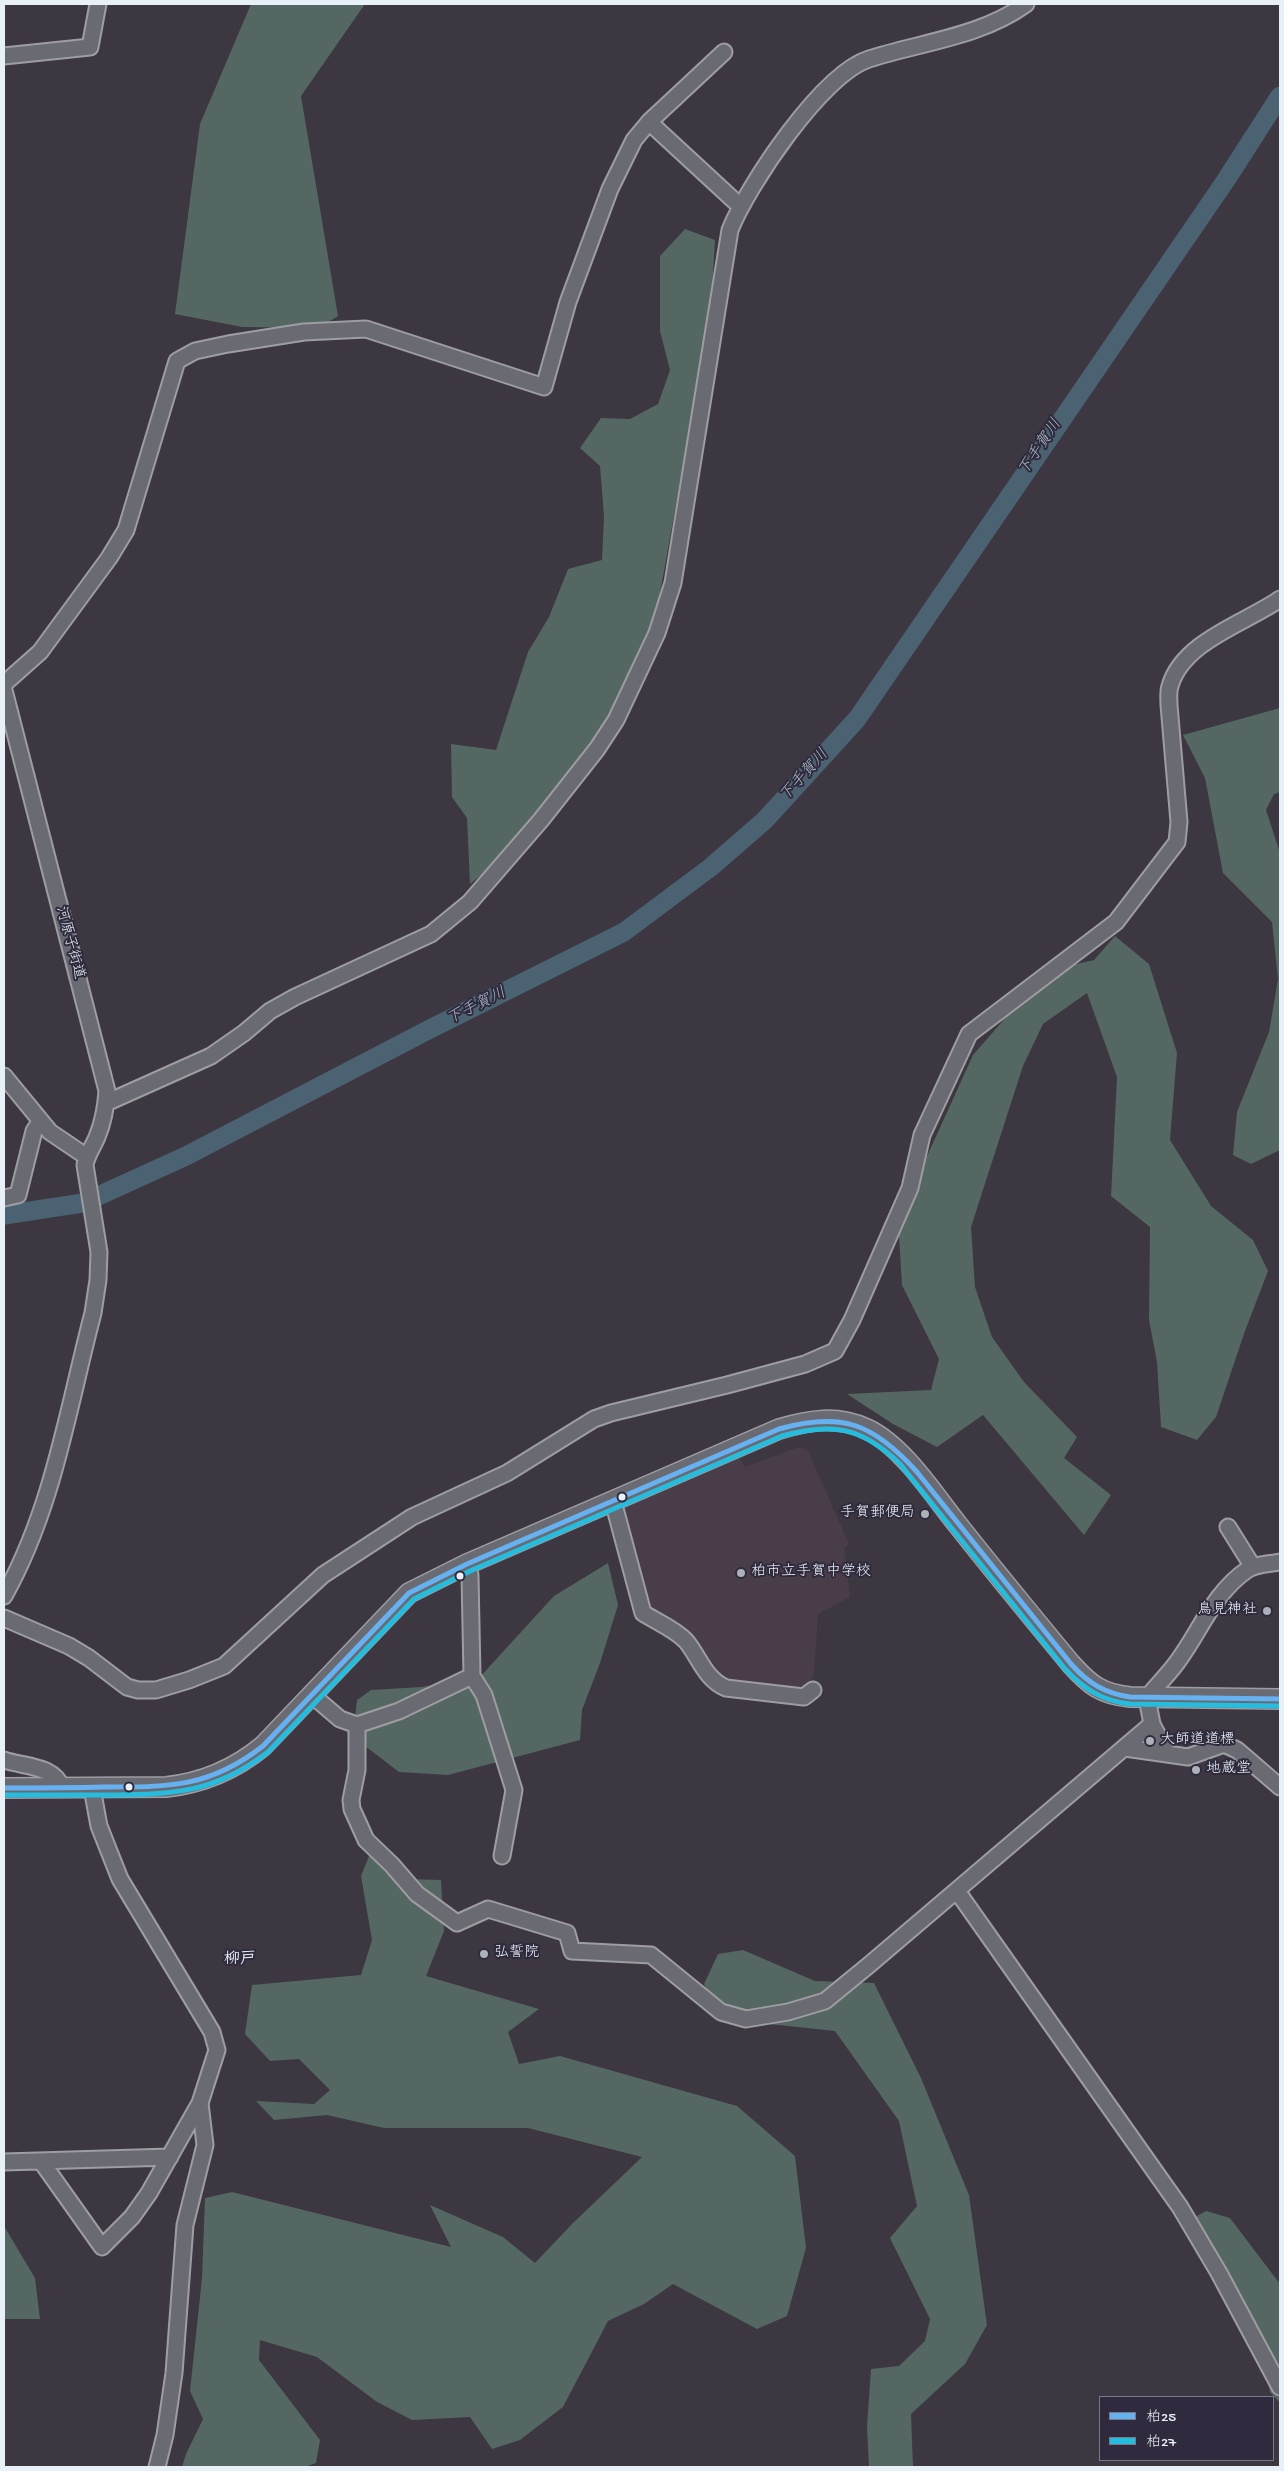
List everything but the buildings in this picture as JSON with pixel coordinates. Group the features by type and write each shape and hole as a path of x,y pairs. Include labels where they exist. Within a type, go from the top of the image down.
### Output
{"main road":[{"path":"4,1788 185,1785 224,1772 245,1761 264,1746 313,1696 392,1609 410,1593 467,1564 779,1429 819,1419 852,1423 868,1429 884,1440 907,1462 1085,1679 1098,1690 1112,1695 1147,1698 1280,1699"}],"street":[{"path":"4,56 90,47 98,4"},
{"path":"106,1103 211,1056 244,1033 270,1011 295,997 415,942 443,925 476,895 541,820 597,749 616,720 657,633 673,583 730,230 748,191 802,117 843,73 869,59 968,32 1009,16 1026,4"},
{"path":"4,684 40,652 109,558 126,530 177,361 195,351 304,332 366,329 544,387 568,302 610,189 634,140 649,122 724,52"},
{"path":"649,122 740,206"},
{"path":"4,1618 69,1646 89,1658 127,1687 138,1690 156,1690 190,1680 224,1666 323,1575 358,1551 412,1517 507,1473 594,1419 805,1364 835,1351 852,1320 910,1188 922,1135 969,1034 1116,922 1177,842 1180,822 1169,687 1177,670 1200,646 1280,598"},
{"name":"河原子街道","path":"4,690 106,1091 106,1103 98,1135 87,1156 86,1176 99,1252 98,1280 93,1313 40,1520 20,1566 4,1596"},
{"path":"4,1076 40,1122 63,1142 87,1156"},
{"path":"4,1198 18,1195 34,1131 40,1122"},
{"path":"613,1501 643,1613 675,1632 685,1641 709,1677 717,1684 726,1688 804,1697 813,1690"},
{"path":"1228,1527 1253,1567"},
{"path":"1167,1753 1152,1724 1147,1698 1157,1683 1174,1667 1212,1606 1239,1577 1253,1567 1280,1562"},
{"path":"467,1564 470,1575 472,1676 484,1695 514,1790 502,1856"},
{"path":"313,1696 340,1719 357,1725 398,1711 472,1676"},
{"path":"357,1725 357,1770 351,1800 352,1809 366,1840 392,1865 417,1894 457,1923 488,1908 567,1933 572,1951 650,1955 721,2012 746,2019 788,2012 825,2001 1152,1724"},
{"path":"1125,1748 1188,1757 1224,1744 1237,1750 1280,1787"},
{"path":"4,1760 52,1772 59,1778 62,1788"},
{"path":"41,2161 102,2248 138,2209 170,2157 200,2103 217,2050 212,2032 120,1879 99,1826 92,1788"},
{"path":"957,1891 1180,2207 1219,2273 1280,2387"},
{"path":"157,2467 165,2435 174,2373 185,2225 205,2144 200,2103"},
{"path":"4,2162 170,2157"}],"shaded area":[{"path":"251,4 365,4 301,96 338,316 319,328 242,327 175,314 200,124"},
{"path":"685,229 715,240 711,308 656,616 607,723 531,823 491,867 470,884 467,818 452,797 451,744 496,750 528,652 549,617 568,569 602,560 604,516 600,466 580,448 601,418 630,419 658,404 670,370 660,331 660,256"},
{"path":"1280,708 1280,792 1274,794 1266,810 1280,853 1280,1150 1251,1164 1233,1155 1237,1112 1269,1032 1278,979 1272,922 1223,873 1205,778 1183,735"},
{"path":"1115,936 1149,964 1177,1053 1170,1140 1211,1206 1253,1240 1268,1271 1245,1331 1216,1417 1197,1440 1161,1427 1157,1362 1149,1320 1150,1227 1111,1196 1117,1077 1087,993 1043,1024 1023,1066 971,1227 975,1287 992,1337 1024,1382 1077,1437 1064,1458 1111,1495 1084,1535 983,1415 937,1447 893,1424 847,1394 931,1390 939,1359 902,1285 898,1220 973,1055 1021,1000 1068,966 1094,960"},
{"name":"柏市立手賀中学校","path":"799,1447 807,1449 849,1544 844,1548 850,1597 818,1614 814,1672 809,1689 803,1693 724,1683 650,1614 619,1513 623,1505 738,1456 745,1467"},
{"path":"608,1563 618,1605 600,1663 582,1710 580,1740 448,1775 399,1772 365,1746 354,1727 357,1700 371,1690 421,1687 478,1679 554,1596"},
{"path":"371,1851 407,1879 441,1880 444,1931 426,1976 539,2009 508,2032 519,2064 560,2056 737,2106 795,2156 806,2248 787,2316 757,2329 673,2284 644,2304 608,2321 563,2407 520,2440 492,2449 470,2417 412,2420 377,2402 317,2357 260,2340 259,2360 320,2440 316,2463 305,2467 182,2467 186,2454 203,2419 190,2391 202,2278 205,2198 232,2192 451,2247 430,2205 503,2237 535,2263 573,2223 642,2157 528,2128 384,2128 327,2115 274,2120 256,2101 314,2104 330,2090 299,2059 270,2061 245,2034 252,1985 361,1975 372,1940 361,1876"},
{"path":"743,1950 815,1981 874,1983 921,2078 969,2195 987,2325 965,2364 911,2414 913,2467 869,2467 867,2427 871,2369 899,2366 925,2341 930,2319 890,2238 917,2206 899,2121 835,2031 721,2019 704,1984 718,1954"},
{"path":"1206,2211 1230,2218 1280,2284 1280,2403 1270,2392 1258,2326 1193,2239 1195,2217"},
{"path":"4,2226 35,2278 40,2319 4,2319"}],"waterway":[{"name":"下手賀川","path":"96,1197 186,1156 430,1029 624,932 711,867 765,820 857,719 1226,180 1280,96"},
{"name":"下手賀川","path":"4,1215 83,1203"}],"transit line":[{"name":"柏25","path":"4,1788 169,1785 188,1782 225,1770 263,1746 409,1593 467,1564 779,1429 821,1421 839,1422 856,1426 886,1442 901,1456 917,1472 1071,1664 1090,1682 1104,1690 1130,1697 1280,1699"},
{"name":"柏27","path":"4,1795 150,1794 190,1789 228,1777 268,1752 414,1599 470,1571 782,1436 816,1429 846,1431 859,1435 873,1442 900,1464 1065,1669 1094,1693 1111,1700 1130,1704 1280,1706"}],"place":[{"name":"手賀郵便局","path":"925,1514"},
{"name":"柏市立手賀中学校","path":"741,1573"},
{"name":"鳥見神社","path":"1267,1611"},
{"name":"大師道道標","path":"1150,1741"},
{"name":"地蔵堂","path":"1196,1770"},
{"name":"弘誓院","path":"484,1954"}],"district":[{"name":"柳戸","path":"240,1961"}]}
